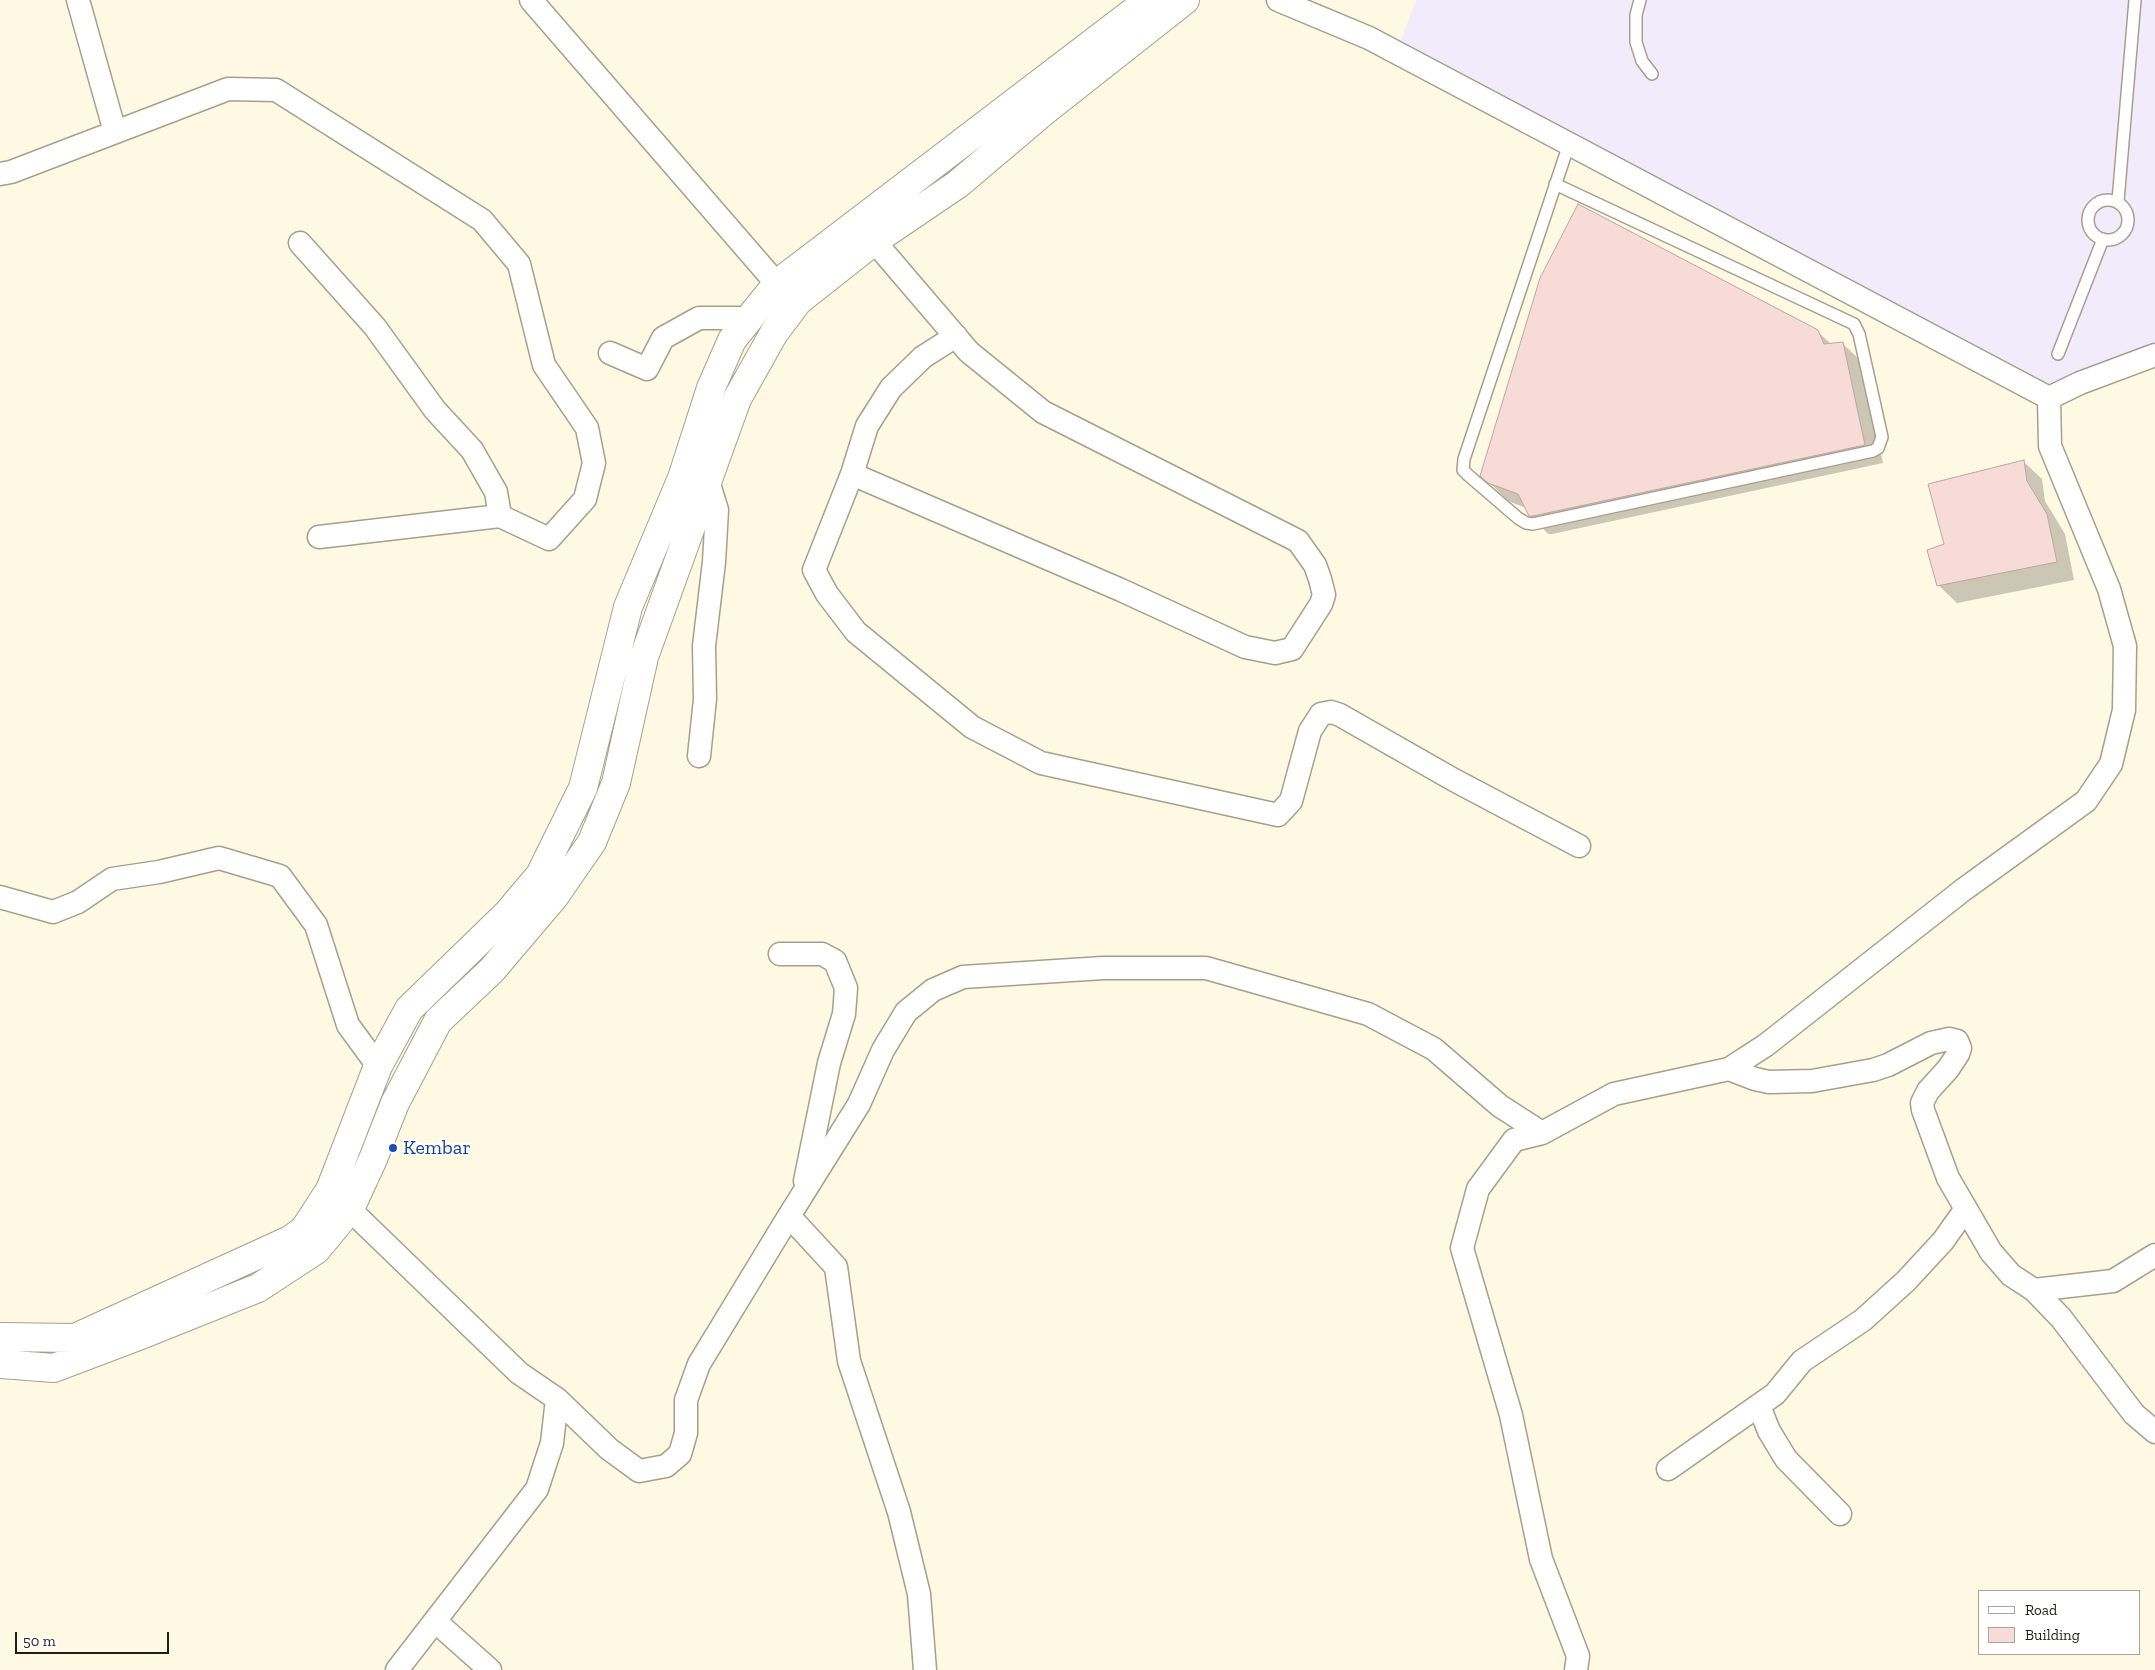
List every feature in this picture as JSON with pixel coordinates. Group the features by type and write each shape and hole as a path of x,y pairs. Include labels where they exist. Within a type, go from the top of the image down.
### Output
{"highway":[{"path":"0,1336 34,1339 75,1338 290,1240 304,1230 330,1190 378,1066 409,1009 508,913 540,875 583,788 628,607 682,478 711,388 732,340 777,284 1149,0"},
{"path":"0,1364 54,1368 258,1288 316,1250 350,1209 373,1159 395,1103 438,1020 492,970 554,897 592,842 616,783 644,657 737,399 774,333 798,301 874,241 958,184 1043,112 1185,0"}],"street":[{"path":"78,0 114,132"},
{"path":"531,0 777,284 798,301"},
{"path":"1278,0 1370,38 2049,398"},
{"path":"0,174 11,172 228,89 276,90 482,220 518,264 544,365 588,428 594,463 585,499 549,539 500,516 319,537"},
{"path":"852,474 1121,590 1245,647 1275,653 1292,649 1321,604 1324,595 1315,565 1298,541 1043,412 969,352 874,241"},
{"path":"300,243 375,327 435,410 472,450 496,492 500,516"},
{"path":"610,353 647,368 663,338 699,318 750,318"},
{"path":"956,336 923,357 891,388 867,426 852,474 814,570 827,594 856,632 972,727 1041,763 1278,815 1291,800 1310,731 1321,714 1331,712 1340,715 1454,780 1580,846"},
{"path":"2049,398 2080,383 2155,355"},
{"path":"1576,1670 1578,1656 1541,1559 1511,1415 1462,1248 1478,1188 1514,1140 1542,1133 1614,1094 1729,1068 1766,1045 1963,890 2086,802 2111,764 2124,710 2125,646 2109,590 2050,446 2049,398"},
{"path":"699,756 705,699 704,646 714,562 717,510 708,481"},
{"path":"0,897 53,912 78,902 112,879 160,872 219,858 280,876 316,925 348,1025 378,1066"},
{"path":"780,954 822,954 835,961 846,988 844,1014 830,1063 803,1195"},
{"path":"330,1190 519,1373 557,1399 609,1449 639,1471 666,1466 680,1454 686,1433 686,1400 699,1364 859,1104 883,1050 906,1012 933,990 963,977 1103,968 1206,968 1368,1014 1434,1049 1500,1106 1542,1133"},
{"path":"1729,1068 1755,1079 1769,1082 1812,1081 1888,1066 1931,1043 1949,1039 1956,1040 1960,1046 1958,1054 1948,1069 1928,1091 1922,1103 1948,1178 1991,1252 2011,1274 2034,1290 2061,1318 2134,1414 2155,1432"},
{"path":"1668,1470 1759,1406 1774,1394 1802,1361 1863,1320 1906,1281 1943,1241 1965,1210"},
{"path":"789,1216 836,1267 850,1361 898,1512 919,1594 925,1670"},
{"path":"2034,1290 2113,1281 2155,1255"},
{"path":"398,1670 537,1489 552,1443 557,1399"},
{"path":"1759,1406 1769,1431 1786,1459 1840,1514"},
{"path":"435,1621 490,1670"}],"lane":[{"path":"1640,0 1636,15 1636,42 1642,61 1652,74"},
{"path":"2118,201 2135,0"},
{"path":"1555,184 1854,324 1859,334 1882,437 1878,448 1874,452 1532,524 1518,518 1468,475 1462,465 1555,184 1569,144"},
{"path":"2104,200 2118,201 2127,211 2128,224 2122,235 2116,239 2103,239 2097,236 2089,226 2090,212 2098,202 2104,200"},
{"path":"2058,354 2103,239"}],"shaded area":[{"path":"1416,0 2155,0 2155,345 2049,385 1400,43"}],"building":[{"path":"1578,204 1818,330 1824,344 1843,342 1865,445 1533,516 1529,516 1518,494 1488,483 1480,476 1540,278"},
{"path":"2024,460 2027,481 2047,514 2057,562 1937,586 1927,550 1944,544 1928,484"}],"place":[{"name":"Kembar","path":"393,1148"}]}
